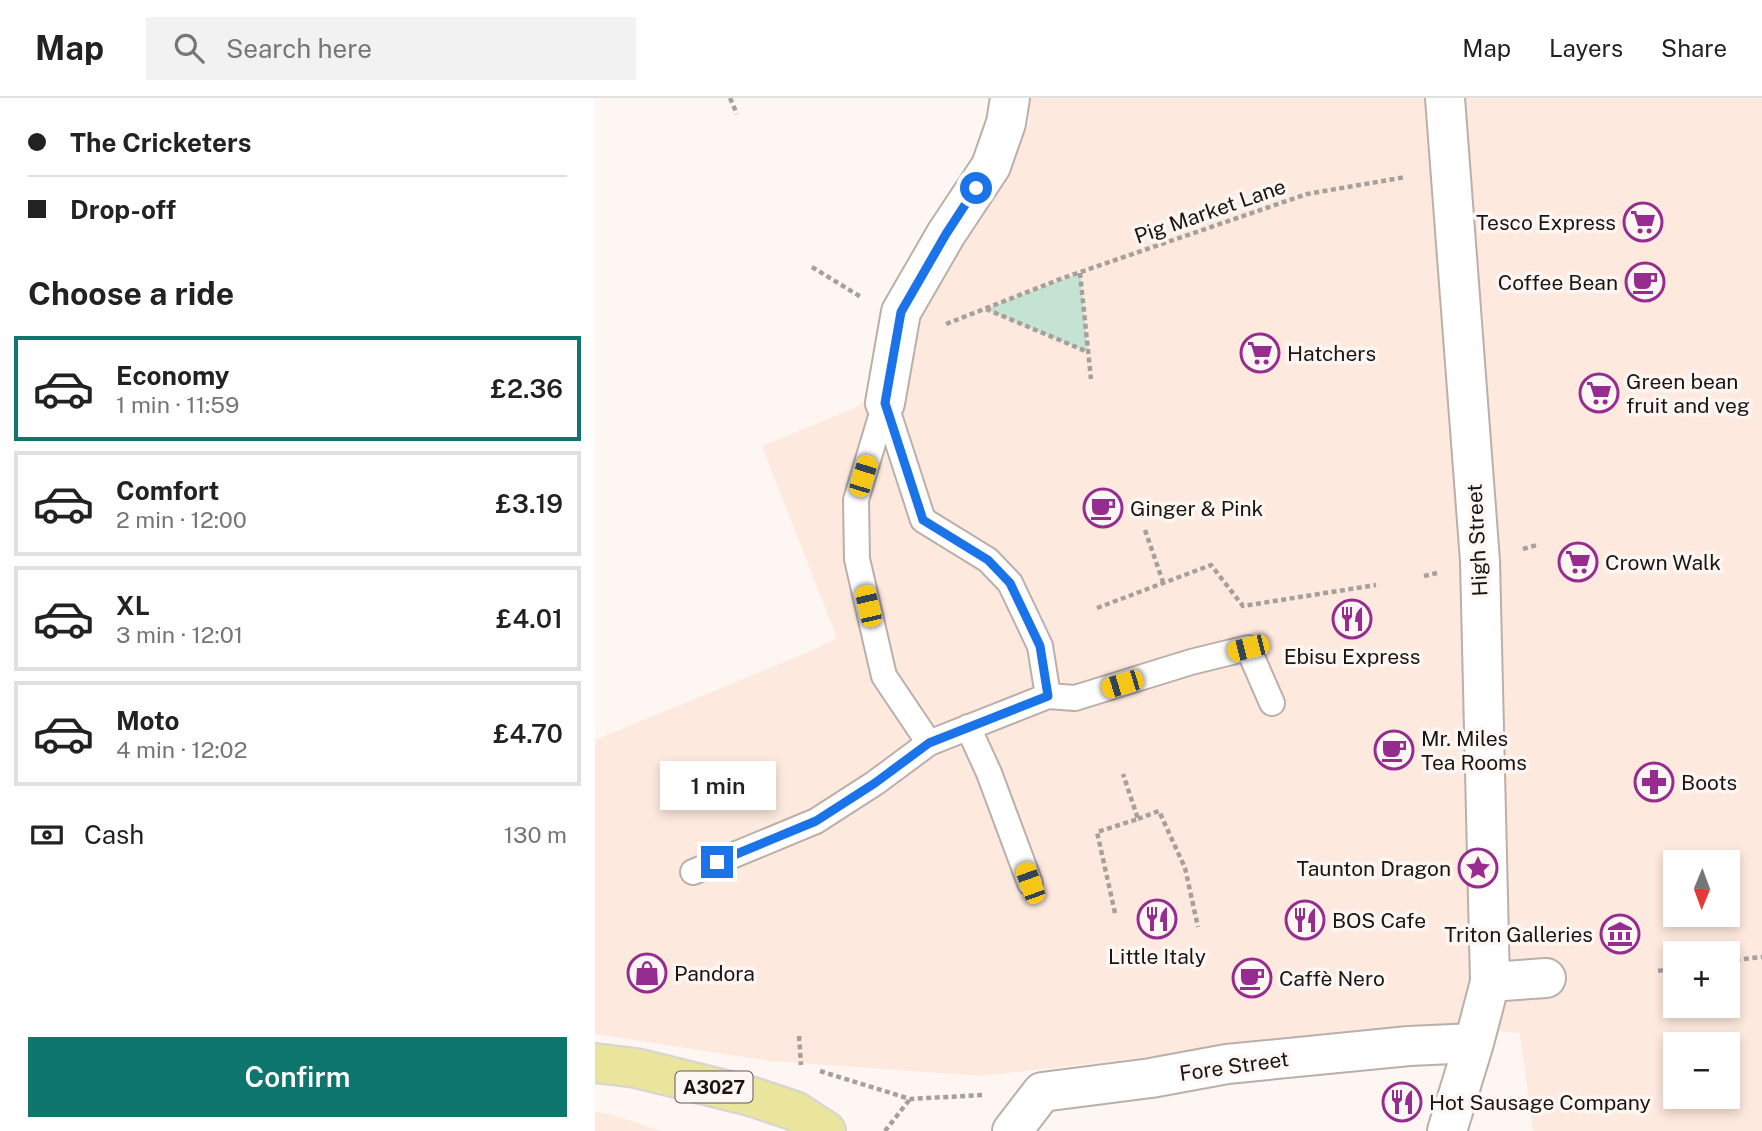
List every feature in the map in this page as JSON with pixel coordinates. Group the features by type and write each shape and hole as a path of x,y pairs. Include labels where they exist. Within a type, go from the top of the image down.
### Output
{"main road":[{"name":"A3027","path":"595,1062 636,1068 750,1096 795,1111 826,1131"}],"street":[{"path":"885,403 901,312 946,234 991,166 1006,123 1010,98"},
{"name":"High Street","path":"1445,98 1480,561 1490,982"},
{"path":"1447,1131 1490,982 1546,978"},
{"name":"Fore Street","path":"1042,1093 1227,1064 1409,1046 1474,1043"},
{"path":"1012,1131 1042,1093"}],"lane":[{"path":"885,403 923,520 988,560 1010,583 1040,646 1048,696"},
{"path":"885,403 856,500 857,558 884,676 929,743"},
{"path":"693,872 816,821 875,783 929,743 1048,696 1075,698 1191,662 1248,648 1272,703"},
{"path":"968,727 989,773 1030,883"}],"path":[{"path":"730,98 737,114"},
{"name":"Pig Market Lane","path":"1088,352 985,309 1080,272 1307,194 1452,169"},
{"path":"1080,272 1091,379"},
{"path":"1145,530 1163,582"},
{"path":"1097,608 1211,565 1243,606 1375,585"},
{"path":"1123,774 1138,819"},
{"path":"1115,913 1097,832 1159,811 1185,868 1198,927"},
{"path":"1740,960 1762,957"},
{"path":"1658,971 1663,970"},
{"path":"799,1036 800,1065 910,1099 1042,1093"},
{"path":"885,1131 910,1099"}],"shaded area":[{"path":"1029,98 1762,98 1762,1131 1533,1131 1520,1033 1432,1025 981,1076 771,1061 595,1034 595,740 837,638 762,446 853,409 899,379 922,297 984,213 1029,124"},
{"path":"595,1112 613,1115 661,1131 595,1131"}],"green space":[{"path":"1080,273 1088,352 985,309"}],"place":[{"name":"Tesco Express","path":"1643,222"},
{"name":"Coffee Bean","path":"1645,282"},
{"name":"Hatchers","path":"1260,353"},
{"name":"Green bean fruit and veg","path":"1599,393"},
{"name":"Ginger & Pink","path":"1103,508"},
{"name":"Crown Walk","path":"1578,562"},
{"name":"Ebisu Express","path":"1352,619"},
{"name":"Mr. Miles Tea Rooms","path":"1394,750"},
{"name":"Boots","path":"1654,782"},
{"name":"Taunton Dragon","path":"1478,868"},
{"name":"Little Italy","path":"1157,919"},
{"name":"BOS Cafe","path":"1305,920"},
{"name":"Triton Galleries","path":"1620,934"},
{"name":"Pandora","path":"647,973"},
{"name":"Caffè Nero","path":"1252,978"},
{"name":"Hot Sausage Company","path":"1402,1102"}],"route":[{"path":"717,862 816,821 875,783 929,743 1048,696 1040,646 1010,583 988,560 923,520 885,403 901,312 976,188"}]}
